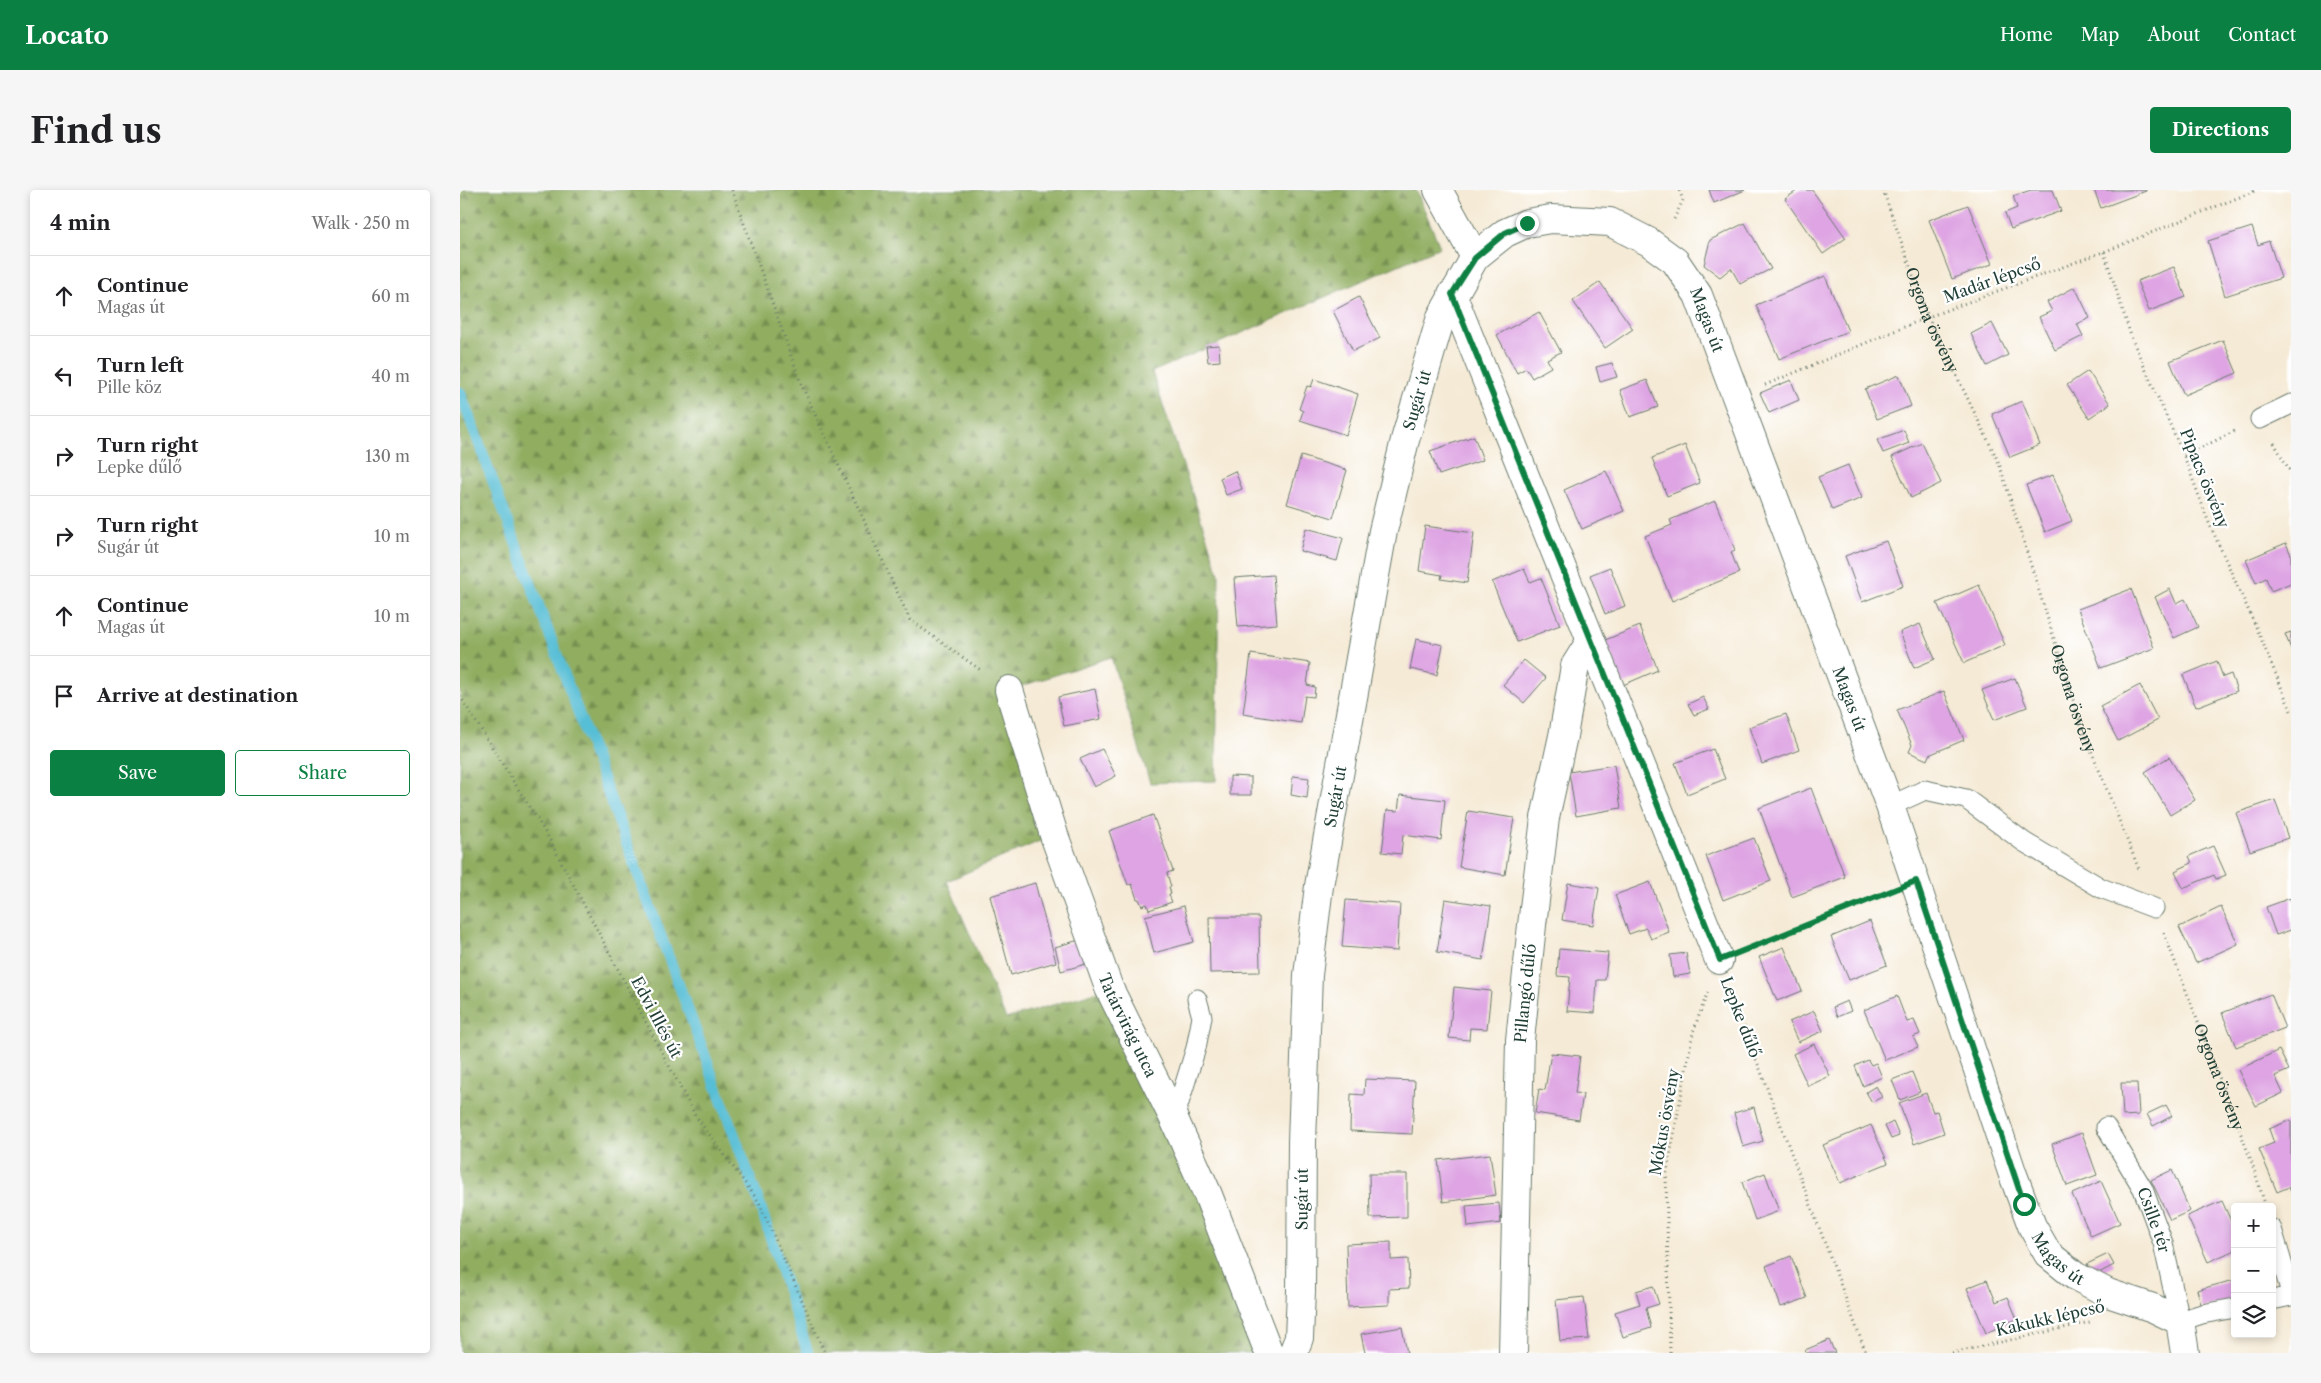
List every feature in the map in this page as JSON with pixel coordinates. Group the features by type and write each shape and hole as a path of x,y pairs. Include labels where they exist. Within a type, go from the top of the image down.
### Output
{"street":[{"path":"1438,190 1475,258"},
{"name":"Magas út","path":"1475,258 1505,233 1527,223 1552,219 1610,222 1650,242 1675,261 1698,295 1738,397 1890,806 2012,1172 2032,1226 2048,1254 2075,1276 2108,1294 2153,1308 2180,1321"},
{"name":"Sugár út","path":"1293,1353 1298,1338 1302,1292 1302,1142 1308,975 1319,886 1383,531 1405,440 1440,317 1475,258"},
{"name":"Lepke dűlő","path":"1452,294 1590,642 1720,960"},
{"name":"Pillangó dűlő","path":"1512,1353 1520,1040 1532,925 1545,818 1563,736 1575,666 1590,642"},
{"name":"Tatárvirág utca","path":"1009,690 1054,835 1109,988 1174,1119 1208,1195 1269,1353"},
{"path":"2180,1321 2186,1353"}],"lane":[{"path":"2260,419 2291,404"},
{"path":"1890,806 1925,790 1966,799 2024,842 2101,888 2154,908"},
{"path":"1174,1119 1196,1048 1202,1017 1197,999"},
{"name":"Csille tér","path":"2106,1128 2143,1189 2163,1243 2180,1321"},
{"path":"2276,1243 2291,1294 2276,1299"},
{"path":"2180,1321 2202,1314 2231,1309"}],"path":[{"path":"732,190 802,386 910,620 1009,690"},
{"path":"1679,190 1683,200"},
{"name":"Orgona ösvény","path":"1883,190 1928,317 1999,463 2081,724 2154,908 2252,1164 2265,1203"},
{"name":"Madár lépcső","path":"1738,397 1928,317 2104,252 2257,190"},
{"name":"Pipacs ösvény","path":"2104,252 2132,339 2184,456 2194,486 2291,711"},
{"path":"2184,456 2260,419"},
{"name":"Edvi Illés út","path":"460,696 547,835 696,1116 758,1202 825,1353"},
{"path":"1720,960 1916,881"},
{"name":"Mókus ösvény","path":"1670,1353 1666,1177 1693,1032 1720,960"},
{"name":"Lepke dűlő","path":"1720,960 1866,1353"},
{"name":"Kakukk lépcső","path":"1952,1353 2096,1321"}],"green space":[{"path":"460,190 1416,190 1440,247 1152,372 1219,574 1216,781 1150,783 1111,657 1009,690 1054,835 947,881 1006,1019 1109,988 1269,1353 460,1353"}],"building":[{"path":"1709,190 1745,190 1714,203"},
{"path":"1798,190 1812,190 1846,238 1823,254 1785,199"},
{"path":"2031,190 2053,190 2061,211 2011,229 2005,213 2017,208 2013,196"},
{"path":"2094,190 2146,190 2146,191 2101,208"},
{"path":"1968,205 1992,264 1952,279 1929,220"},
{"path":"1745,223 1771,269 1740,284 1731,268 1720,277 1704,265 1710,240"},
{"path":"2252,227 2258,245 2269,241 2281,278 2225,296 2208,241"},
{"path":"2174,267 2186,297 2149,311 2137,281"},
{"path":"1825,276 1848,331 1779,359 1756,305"},
{"path":"1600,282 1633,329 1605,348 1573,301"},
{"path":"2075,287 2090,318 2077,324 2083,336 2055,350 2039,317 2052,311 2047,302"},
{"path":"1359,297 1380,338 1353,351 1333,311"},
{"path":"1539,312 1561,352 1547,359 1551,367 1532,378 1526,368 1517,373 1497,335"},
{"path":"1992,323 2008,355 1987,366 1971,334"},
{"path":"2223,340 2237,373 2184,395 2170,361"},
{"path":"1219,345 1220,361 1208,362 1206,346"},
{"path":"1612,363 1617,377 1600,382 1596,367"},
{"path":"2088,371 2110,404 2089,418 2067,385"},
{"path":"1899,375 1911,406 1877,419 1865,389"},
{"path":"1314,379 1358,394 1346,435 1300,420 1303,411 1299,409 1307,386 1311,387"},
{"path":"1647,380 1658,407 1630,417 1620,390"},
{"path":"1791,380 1799,400 1769,413 1760,393"},
{"path":"2022,401 2040,445 2010,457 1992,414"},
{"path":"1904,430 1909,443 1883,453 1877,440"},
{"path":"1474,436 1483,460 1439,475 1430,451"},
{"path":"1922,443 1941,483 1911,498 1892,457"},
{"path":"1685,445 1700,483 1667,496 1652,458"},
{"path":"1301,456 1347,470 1333,518 1287,504"},
{"path":"1848,465 1862,498 1832,510 1818,477"},
{"path":"1235,471 1242,489 1226,495 1220,478"},
{"path":"1606,471 1624,511 1582,529 1564,490"},
{"path":"2053,475 2072,521 2045,532 2026,485"},
{"path":"1715,501 1735,550 1731,552 1739,573 1672,601 1645,536 1672,525 1670,520"},
{"path":"1425,526 1474,533 1467,583 1441,579 1442,575 1419,571"},
{"path":"1306,528 1343,538 1337,561 1300,551"},
{"path":"1886,541 1903,586 1862,602 1845,556"},
{"path":"2286,543 2291,555 2291,583 2271,591 2266,578 2256,583 2246,560"},
{"path":"1610,567 1625,606 1605,614 1590,575"},
{"path":"1524,569 1530,582 1541,578 1560,625 1517,642 1492,582"},
{"path":"1273,575 1277,624 1238,627 1234,578"},
{"path":"1979,585 2005,645 1964,663 1937,603"},
{"path":"2131,589 2154,648 2101,668 2078,609"},
{"path":"2170,589 2176,603 2185,599 2198,627 2174,638 2155,597"},
{"path":"1920,624 1935,659 1914,668 1900,632"},
{"path":"1640,626 1658,670 1623,685 1605,640"},
{"path":"2291,632 2291,649 2285,634"},
{"path":"1416,639 1443,645 1437,675 1410,669"},
{"path":"1251,654 1310,663 1307,685 1315,687 1314,697 1305,696 1301,723 1243,714"},
{"path":"1524,660 1546,678 1524,703 1503,685"},
{"path":"2217,661 2223,677 2231,674 2237,691 2196,707 2183,675"},
{"path":"2015,678 2027,707 1994,720 1982,690"},
{"path":"2140,685 2158,720 2118,741 2100,706"},
{"path":"1095,689 1101,719 1064,726 1058,697"},
{"path":"1944,691 1964,740 1929,755 1927,760 1909,752 1912,745 1897,710"},
{"path":"1703,697 1709,709 1694,715 1688,704"},
{"path":"1786,714 1799,750 1762,764 1749,727"},
{"path":"1102,749 1116,776 1094,787 1080,759"},
{"path":"1713,749 1725,779 1687,794 1675,763"},
{"path":"2169,757 2195,800 2170,815 2145,772"},
{"path":"1614,765 1621,808 1576,816 1569,772"},
{"path":"1230,776 1251,777 1251,795 1230,795"},
{"path":"1293,776 1309,778 1307,798 1291,795"},
{"path":"1811,788 1845,877 1792,897 1759,808"},
{"path":"1400,795 1445,800 1441,840 1403,835 1401,854 1382,852 1387,810 1398,811"},
{"path":"2275,800 2288,838 2250,851 2236,813"},
{"path":"1468,811 1514,818 1505,875 1459,867"},
{"path":"1153,815 1173,871 1167,873 1171,887 1169,887 1171,894 1169,895 1172,902 1149,910 1147,904 1142,906 1139,899 1137,899 1132,884 1128,885 1109,831"},
{"path":"1754,838 1771,881 1723,900 1706,856"},
{"path":"2213,846 2226,875 2216,879 2214,875 2183,888 2175,871 2192,863 2189,856"},
{"path":"1650,882 1669,932 1651,939 1646,928 1629,934 1615,895"},
{"path":"1035,883 1056,962 1011,975 990,896"},
{"path":"1568,883 1599,888 1593,925 1562,920"},
{"path":"2291,898 2291,930 2276,935 2266,907"},
{"path":"1445,899 1491,906 1483,960 1437,952"},
{"path":"1346,900 1400,904 1397,951 1342,947"},
{"path":"1184,906 1194,942 1154,953 1145,916"},
{"path":"2221,907 2238,944 2196,963 2179,927"},
{"path":"1209,917 1259,917 1260,972 1210,973"},
{"path":"1870,921 1887,965 1849,980 1831,937"},
{"path":"1079,940 1086,964 1061,971 1055,947"},
{"path":"1784,947 1802,991 1777,1001 1759,957"},
{"path":"1559,949 1608,953 1605,980 1597,980 1595,1013 1567,1011 1570,977 1557,976"},
{"path":"1686,953 1690,974 1673,977 1670,955"},
{"path":"1454,987 1491,991 1487,1029 1470,1028 1469,1040 1449,1038"},
{"path":"2271,994 2285,1028 2236,1047 2222,1013"},
{"path":"1897,996 1907,1022 1914,1020 1920,1034 1913,1037 1918,1047 1885,1060 1864,1010"},
{"path":"1847,1001 1851,1011 1837,1017 1833,1007"},
{"path":"1814,1011 1823,1031 1798,1042 1789,1022"},
{"path":"1814,1044 1830,1076 1808,1086 1793,1054"},
{"path":"2279,1050 2289,1070 2275,1076 2283,1093 2256,1106 2238,1070"},
{"path":"1551,1053 1580,1056 1575,1093 1583,1094 1579,1120 1535,1113 1539,1089 1545,1090"},
{"path":"1868,1060 1871,1065 1876,1063 1882,1077 1863,1086 1855,1066"},
{"path":"1912,1072 1920,1092 1900,1100 1892,1080"},
{"path":"1365,1079 1415,1081 1412,1134 1350,1131 1351,1094 1364,1095"},
{"path":"2121,1083 2137,1083 2139,1115 2123,1116"},
{"path":"1876,1086 1882,1097 1872,1102 1866,1092"},
{"path":"1926,1093 1933,1112 1937,1111 1944,1133 1914,1144 1899,1103"},
{"path":"2166,1105 2172,1116 2153,1126 2147,1114"},
{"path":"1754,1107 1763,1141 1743,1147 1734,1113"},
{"path":"2291,1120 2291,1192 2289,1187 2277,1192 2259,1149 2274,1143 2269,1129"},
{"path":"1893,1122 1899,1136 1891,1139 1885,1126"},
{"path":"1871,1125 1888,1163 1840,1183 1823,1145"},
{"path":"2082,1133 2097,1175 2067,1186 2052,1144"},
{"path":"1490,1154 1496,1195 1443,1202 1438,1160"},
{"path":"2172,1170 2190,1211 2170,1220 2151,1180"},
{"path":"1765,1173 1779,1211 1755,1220 1742,1182"},
{"path":"1369,1174 1407,1174 1407,1217 1370,1218"},
{"path":"2101,1181 2120,1223 2091,1236 2072,1194"},
{"path":"2222,1201 2231,1221 2231,1252 2208,1262 2187,1216"},
{"path":"1499,1203 1501,1223 1468,1227 1466,1206"},
{"path":"1391,1242 1391,1260 1408,1259 1409,1288 1389,1289 1389,1305 1348,1307 1346,1244"},
{"path":"2108,1254 2114,1265 2093,1276 2087,1264"},
{"path":"1791,1256 1807,1298 1781,1307 1766,1266"},
{"path":"1987,1280 1996,1302 2008,1297 2017,1319 1986,1333 1967,1288"},
{"path":"2231,1281 2231,1300 2202,1308 2197,1290"},
{"path":"1653,1286 1659,1304 1646,1308 1651,1328 1623,1337 1615,1312 1640,1304 1636,1291"},
{"path":"1584,1297 1589,1339 1560,1341 1556,1300"},
{"path":"1402,1327 1407,1353 1365,1353 1361,1334"},
{"path":"1829,1340 1835,1353 1806,1353 1805,1350"}],"waterway":[{"path":"460,392 759,1202 808,1353"}],"route":[{"path":"1527,223 1505,233 1475,258 1452,294 1590,642 1720,960 1916,881 2024,1204"}]}
